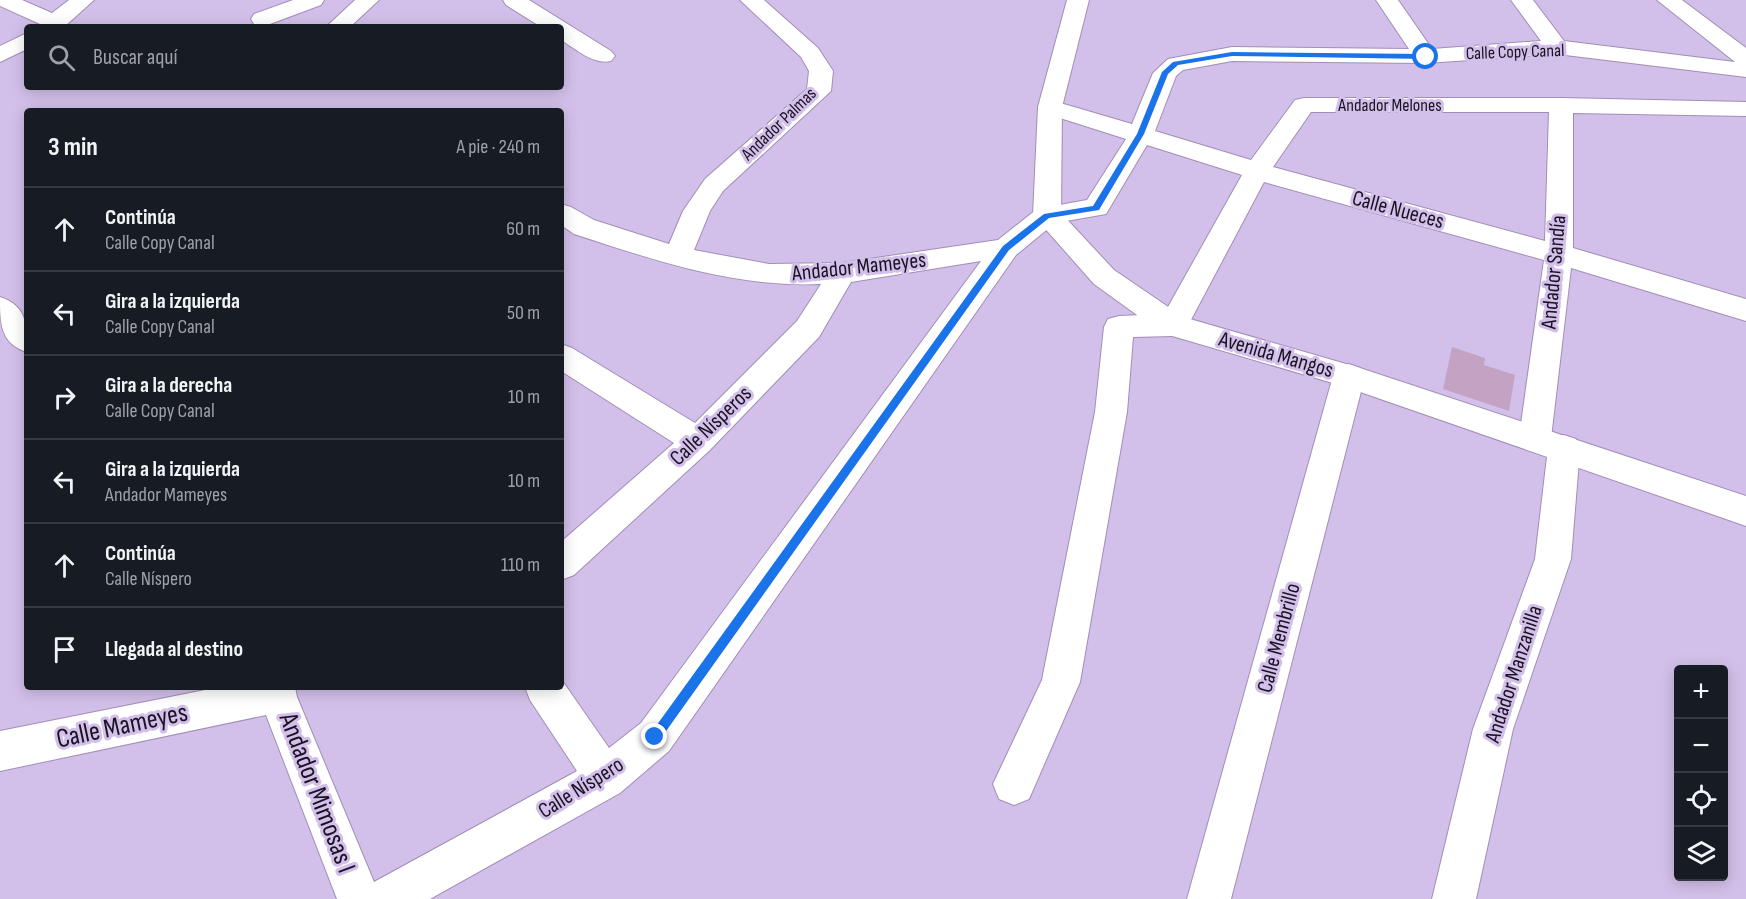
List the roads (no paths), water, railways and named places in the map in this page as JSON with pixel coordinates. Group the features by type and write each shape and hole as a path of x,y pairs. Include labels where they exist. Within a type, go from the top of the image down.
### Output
{"street":[{"path":"4,0 51,24"},
{"path":"54,24 83,0"},
{"path":"262,19 313,0"},
{"path":"338,24 368,0"},
{"path":"514,0 552,24"},
{"name":"Andador Palmas","path":"676,257 697,211 714,185 819,91 821,71 810,54 751,0"},
{"path":"1047,216 1050,108 1078,0"},
{"path":"1386,0 1426,57"},
{"path":"1522,0 1557,47"},
{"path":"1668,0 1746,59"},
{"path":"564,32 603,56"},
{"path":"0,55 24,42"},
{"name":"Calle Copy Canal","path":"1047,216 1096,208 1141,134 1165,73 1176,64 1232,54 1426,57 1557,47 1746,70"},
{"name":"Andador Melones","path":"1173,325 1257,171 1304,105 1561,105 1740,109"},
{"name":"Andador Sandía","path":"1550,443 1559,254 1561,105"},
{"name":"Calle Nueces","path":"1050,108 1257,171 1559,254 1746,310"},
{"name":"Andador Mameyes","path":"564,215 584,227 676,257 769,274 842,273 1006,248 1047,216"},
{"name":"Avenida Mangos","path":"1047,216 1104,277 1173,325 1349,376 1746,511"},
{"name":"Calle Níspero","path":"387,899 605,778 655,737 1006,248"},
{"name":"Calle Nísperos","path":"564,561 698,441 808,329 842,273"},
{"path":"0,308 24,336"},
{"path":"1014,784 1061,682 1111,412 1119,327 1173,325"},
{"path":"564,358 698,441"},
{"name":"Calle Membrillo","path":"1209,899 1349,376"},
{"name":"Andador Manzanilla","path":"1454,899 1493,729 1553,559 1550,443"},
{"name":"Calle Mameyes","path":"0,752 276,690"},
{"name":"Andador Mimosas I","path":"276,690 359,899"},
{"path":"546,690 605,778"}]}
